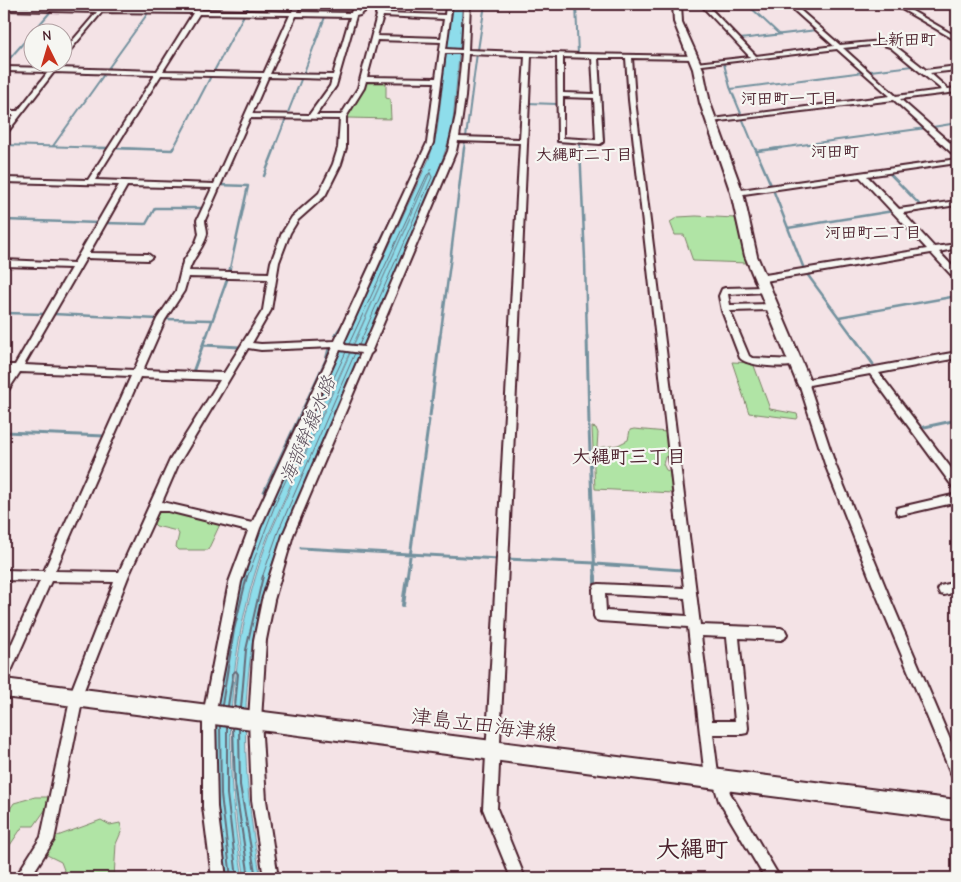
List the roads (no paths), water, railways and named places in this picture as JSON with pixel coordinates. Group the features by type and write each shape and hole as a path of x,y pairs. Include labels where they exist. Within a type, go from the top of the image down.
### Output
{"street":[{"path":"72,46 106,4"},
{"path":"90,183 202,4"},
{"path":"4,674 161,319 178,296 187,262 203,234 201,220 298,4"},
{"path":"311,117 333,86 357,4"},
{"path":"6,8 353,15 358,14 371,4"},
{"path":"22,878 47,840 76,697 122,577 174,463 267,310 272,276 282,242 290,226 322,194 338,164 342,148 343,117 362,88 382,4"},
{"path":"219,878 210,807 209,715 235,582 255,528 340,346 430,143 449,4"},
{"path":"271,878 259,800 251,719 260,640 276,568 288,535 447,163 455,139 467,4"},
{"path":"677,4 678,22 695,61 705,103 713,121 737,193 745,238 762,284 804,383 830,464 957,771"},
{"path":"703,4 755,58"},
{"path":"790,4 957,153"},
{"path":"896,4 957,39"},
{"path":"945,4 957,6"},
{"path":"379,14 447,18"},
{"path":"375,38 445,40"},
{"path":"443,51 629,56 695,61 755,58 880,42 889,44 947,91"},
{"path":"518,878 490,809 528,54"},
{"path":"560,55 560,140 600,142 595,55"},
{"path":"629,56 632,100 706,727 716,779 772,878"},
{"path":"925,72 957,68"},
{"path":"4,69 22,69"},
{"path":"72,71 336,77"},
{"path":"4,133 51,72"},
{"path":"365,78 439,80"},
{"path":"713,121 957,90"},
{"path":"560,95 598,96"},
{"path":"4,113 19,113"},
{"path":"247,116 343,117"},
{"path":"455,139 523,141"},
{"path":"737,193 957,161"},
{"path":"862,175 957,276"},
{"path":"4,180 216,186"},
{"path":"4,390 124,184"},
{"path":"897,212 957,203"},
{"path":"795,362 750,361 745,358 726,308 723,296 725,291 957,246"},
{"path":"83,255 148,257"},
{"path":"4,263 77,266"},
{"path":"185,274 272,276"},
{"path":"726,308 772,307"},
{"path":"246,345 261,347 340,346 366,351"},
{"path":"804,383 957,355"},
{"path":"4,368 227,377"},
{"path":"872,370 957,484"},
{"path":"901,511 957,498"},
{"path":"156,506 168,506 255,528"},
{"path":"4,575 122,577"},
{"path":"944,590 957,587"},
{"path":"690,594 599,589 600,616 732,632 781,634"},
{"path":"706,727 742,728 732,632"},
{"name":"津島立田海津線","path":"4,688 957,810"}],"water":[{"name":"海部幹線水路","path":"452,4 464,4 452,131 436,178 286,528 269,574 256,623 247,687 246,750 247,782 261,878 245,878 234,790 233,704 245,619 256,576 270,534 432,168 269,533 254,575 243,617 236,660 230,747 236,834 243,878 226,878 217,805 216,732 224,659 239,587 259,529 429,159 437,131"}],"waterway":[{"path":"150,10 154,4"},
{"path":"245,12 250,4"},
{"path":"327,14 331,4"},
{"path":"478,50 485,4"},
{"path":"575,55 578,55 576,4"},
{"path":"747,4 779,34"},
{"path":"794,4 841,45"},
{"path":"42,22 52,10"},
{"path":"107,70 148,13"},
{"path":"213,73 244,15"},
{"path":"300,75 303,75 325,17"},
{"path":"740,39 817,30"},
{"path":"893,43 922,67"},
{"path":"4,65 22,44"},
{"path":"846,49 885,44"},
{"path":"466,137 477,53"},
{"path":"557,56 557,104"},
{"path":"599,58 604,141"},
{"path":"724,64 730,87 742,116"},
{"path":"870,71 913,66"},
{"path":"731,89 864,72"},
{"path":"53,146 105,73"},
{"path":"270,74 282,74"},
{"path":"173,149 211,76"},
{"path":"287,115 302,77"},
{"path":"937,80 947,88"},
{"path":"954,93 957,96"},
{"path":"527,103 557,104"},
{"path":"557,104 557,140"},
{"path":"274,149 286,118"},
{"path":"743,120 755,149"},
{"path":"933,127 957,123"},
{"path":"772,149 926,128"},
{"path":"464,149 465,140"},
{"path":"557,142 580,143"},
{"path":"580,143 602,144"},
{"path":"580,143 580,148"},
{"path":"4,145 109,148 99,148"},
{"path":"142,149 114,148 172,150 173,148"},
{"path":"264,176 275,148"},
{"path":"451,254 464,148"},
{"path":"580,148 585,259"},
{"path":"755,148 771,185"},
{"path":"757,151 781,148"},
{"path":"889,173 922,207"},
{"path":"218,185 248,186 229,273"},
{"path":"774,192 788,228"},
{"path":"950,202 957,201"},
{"path":"104,223 146,224 155,208 204,208"},
{"path":"788,228 893,211"},
{"path":"375,252 394,213"},
{"path":"4,220 99,223"},
{"path":"788,228 804,269"},
{"path":"440,338 451,256"},
{"path":"350,309 373,257"},
{"path":"585,261 587,338"},
{"path":"807,274 854,338"},
{"path":"206,338 228,277"},
{"path":"839,317 957,296"},
{"path":"4,313 45,314"},
{"path":"53,314 158,319"},
{"path":"164,319 212,320"},
{"path":"335,335 346,319"},
{"path":"191,372 193,372 206,336"},
{"path":"430,416 440,336"},
{"path":"587,336 589,424"},
{"path":"853,336 873,364"},
{"path":"203,345 240,347"},
{"name":"海部幹線水路","path":"264,492 326,360 329,348"},
{"path":"410,554 429,420"},
{"path":"915,420 921,428"},
{"path":"921,428 957,420"},
{"path":"589,427 594,563"},
{"path":"4,432 105,436"},
{"path":"301,548 410,554"},
{"path":"407,578 410,554"},
{"path":"410,554 499,559"},
{"path":"506,559 594,563"},
{"path":"594,563 595,578"},
{"path":"595,564 682,570"},
{"path":"403,605 407,576"},
{"path":"595,578 595,585"}],"district":[{"name":"上新田町","path":"904,40"},
{"name":"河田町一丁目","path":"789,99"},
{"name":"河田町","path":"835,152"},
{"name":"大縄町二丁目","path":"584,155"},
{"name":"河田町二丁目","path":"873,233"},
{"name":"大縄町三丁目","path":"629,457"},
{"name":"大縄町","path":"692,849"}]}
